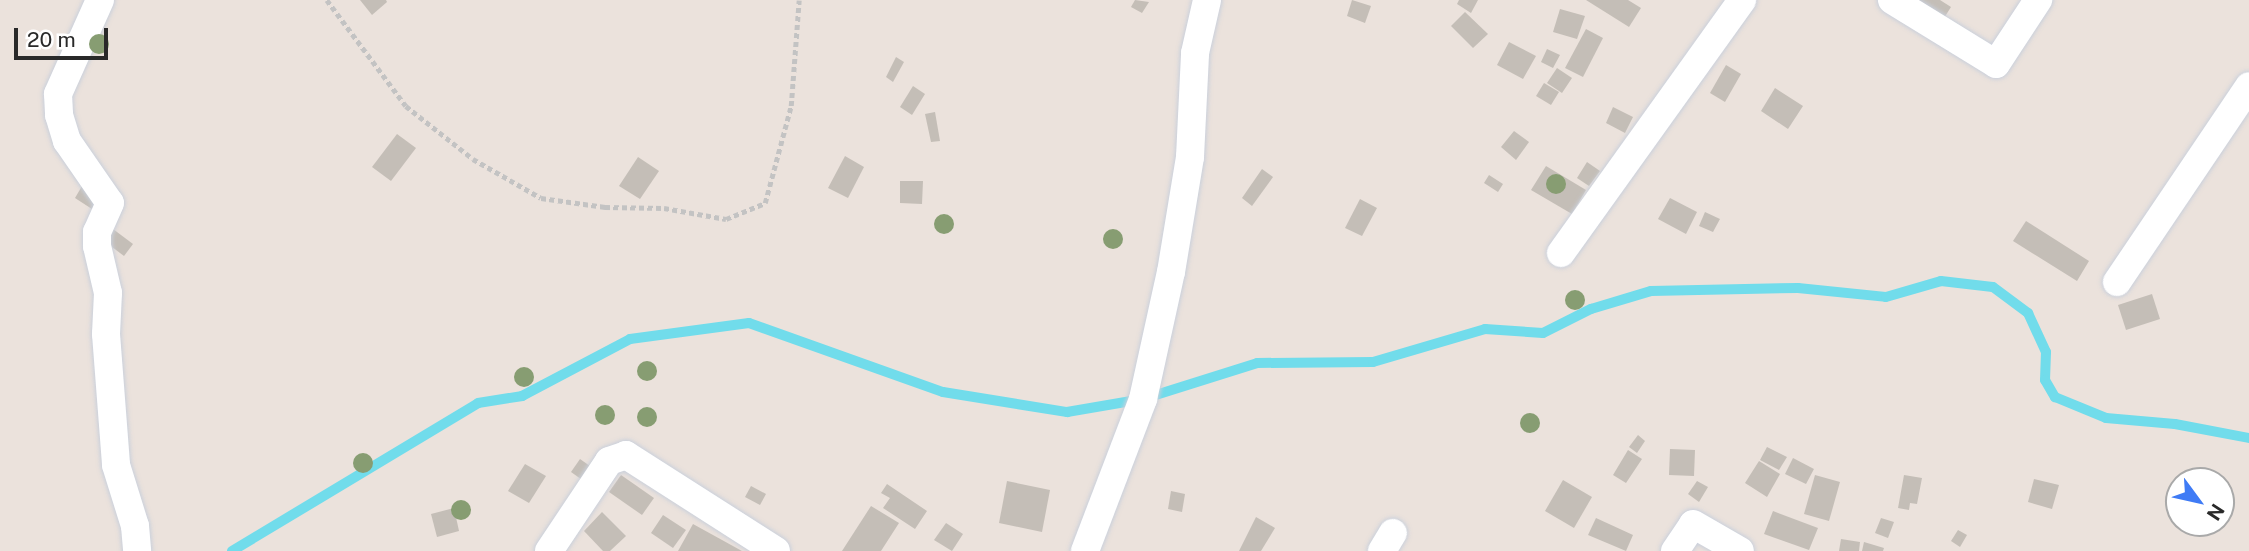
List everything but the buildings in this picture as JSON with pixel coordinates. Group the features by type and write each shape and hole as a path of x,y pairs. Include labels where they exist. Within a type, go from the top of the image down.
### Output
{"street":[{"path":"100,0 58,94 59,115 67,141 110,203 97,232 97,246 108,293 106,334 116,466 135,527 137,551"},
{"path":"1085,551 1143,399 1171,272 1190,157 1195,52 1207,0"},
{"path":"1561,253 1742,0"},
{"path":"1892,0 1996,64 2038,0"},
{"path":"2117,282 2249,86"},
{"path":"548,551 609,461 626,455 776,551"},
{"path":"1675,551 1693,524 1740,551"}],"path":[{"path":"327,0 406,106 473,159 541,198 605,207 664,208 726,219 765,203 791,106 799,0"}],"waterway":[{"path":"232,551 478,403 522,396 630,339 749,323 943,392 1067,412 1143,399 1257,363 1373,362 1485,329 1543,333 1591,309 1651,291 1798,288 1886,297 1941,281 1993,287 2028,313 2046,352 2045,380 2055,397 2106,418 2175,424 2249,438"}]}
